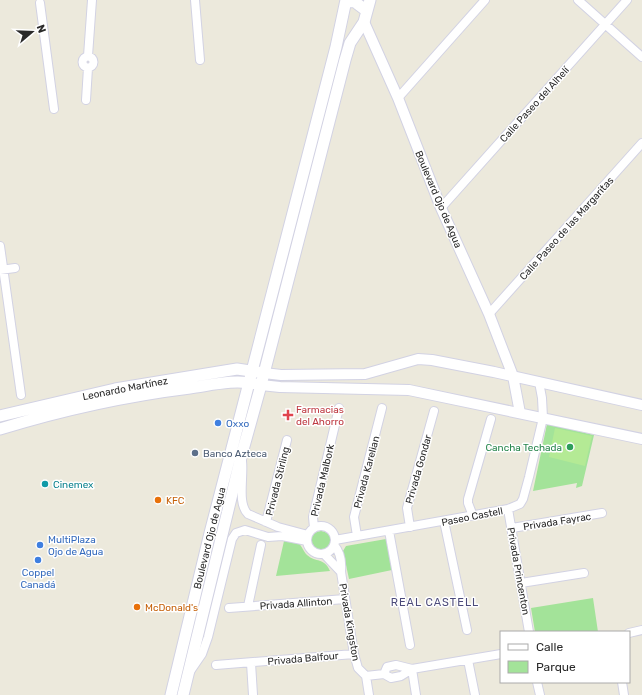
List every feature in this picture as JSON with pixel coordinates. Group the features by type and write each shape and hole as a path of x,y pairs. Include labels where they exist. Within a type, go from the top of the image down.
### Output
{"main road":[{"path":"346,0 368,5"},
{"name":"Boulevard Ojo de Agua","path":"172,695 210,533 346,0"},
{"name":"Boulevard Ojo de Agua","path":"183,695 241,458 344,60 350,43 364,22 368,5"},
{"path":"343,16 353,22 364,22"},
{"name":"Leonardo Martínez","path":"0,416 73,398 142,384 237,369 252,370"},
{"path":"252,370 264,373"},
{"name":"Leonardo Martínez","path":"0,429 32,419 144,394 234,382 249,382"},
{"path":"249,382 261,385"},
{"path":"73,398 88,406 101,392"}],"street":[{"path":"86,100 88,68 92,66 94,62 92,58 88,56 92,0"},
{"path":"195,0 200,60"},
{"path":"398,98 485,0"},
{"path":"578,0 642,57"},
{"name":"Calle Paseo del Alhelí","path":"441,208 627,0"},
{"path":"39,1 54,109"},
{"name":"Boulevard Ojo de Agua","path":"364,22 398,98 441,208 489,314 513,376 520,413"},
{"name":"Calle Paseo de las Margaritas","path":"489,314 642,143"},
{"path":"0,246 2,270 21,395"},
{"path":"2,270 15,268"},
{"path":"264,373 288,375 365,374 418,359 432,360 513,376 642,405"},
{"name":"Paseo Castell","path":"334,543 358,536 508,509 520,504 523,499 543,418 542,398 539,382"},
{"path":"261,385 280,387 409,390 642,439"},
{"name":"Privada Malbork","path":"314,528 313,517 339,408"},
{"name":"Privada Karelian","path":"358,536 354,517 382,408"},
{"name":"Privada Gondar","path":"410,527 407,508 434,411"},
{"path":"473,516 468,499 491,419"},
{"name":"Privada Stirling","path":"266,522 287,440"},
{"path":"241,458 243,471 242,501 244,511 266,522 308,538"},
{"name":"Privada Princenton","path":"508,509 529,631"},
{"name":"Privada Fayrac","path":"512,528 602,513"},
{"path":"444,521 467,630"},
{"path":"324,526 332,531 334,543 332,549 324,554 314,552 308,546 308,538 314,528 324,526"},
{"path":"187,677 202,654 208,637 232,539 236,534 245,530 268,537 282,536 308,538"},
{"path":"389,531 410,645"},
{"name":"Privada Kingston","path":"334,543 340,554 341,572 354,654 358,668 366,676"},
{"name":"Privada Allinton","path":"248,606 261,546"},
{"name":"Privada Kingston","path":"324,554 341,572"},
{"path":"521,583 584,573"},
{"name":"Privada Allinton","path":"229,608 345,599"},
{"path":"630,633 642,630"},
{"name":"Privada Balfour","path":"216,665 354,654"},
{"path":"369,695 366,676 384,674 391,678 400,676 412,669 500,654"},
{"path":"468,660 475,695"},
{"path":"251,663 253,695"},
{"path":"384,674 387,667 396,665 412,669"},
{"path":"412,669 416,695"},
{"path":"537,683 540,695"},
{"path":"622,683 624,695"}],"green space":[{"path":"547,424 594,435 582,486 576,488 577,483 533,491"},
{"name":"Cancha Techada","path":"555,428 592,436 585,466 549,457"},
{"path":"321,531 328,534 331,541 328,548 321,551 314,548 311,541 314,534"},
{"path":"386,539 392,570 349,579 343,551 346,546"},
{"path":"284,541 297,542 307,555 325,564 330,571 276,576"},
{"path":"593,598 598,631 535,631 531,608"}],"place":[{"name":"Farmacias del Ahorro","path":"288,415"},
{"name":"Oxxo","path":"218,423"},
{"name":"Cancha Techada","path":"570,447"},
{"name":"Banco Azteca","path":"195,453"},
{"name":"Cinemex","path":"45,484"},
{"name":"KFC","path":"158,500"},
{"name":"MultiPlaza Ojo de Agua","path":"40,545"},
{"name":"Coppel Canadá","path":"38,560"},
{"name":"McDonald's","path":"137,607"}],"district":[{"name":"REAL CASTELL","path":"435,602"}]}
